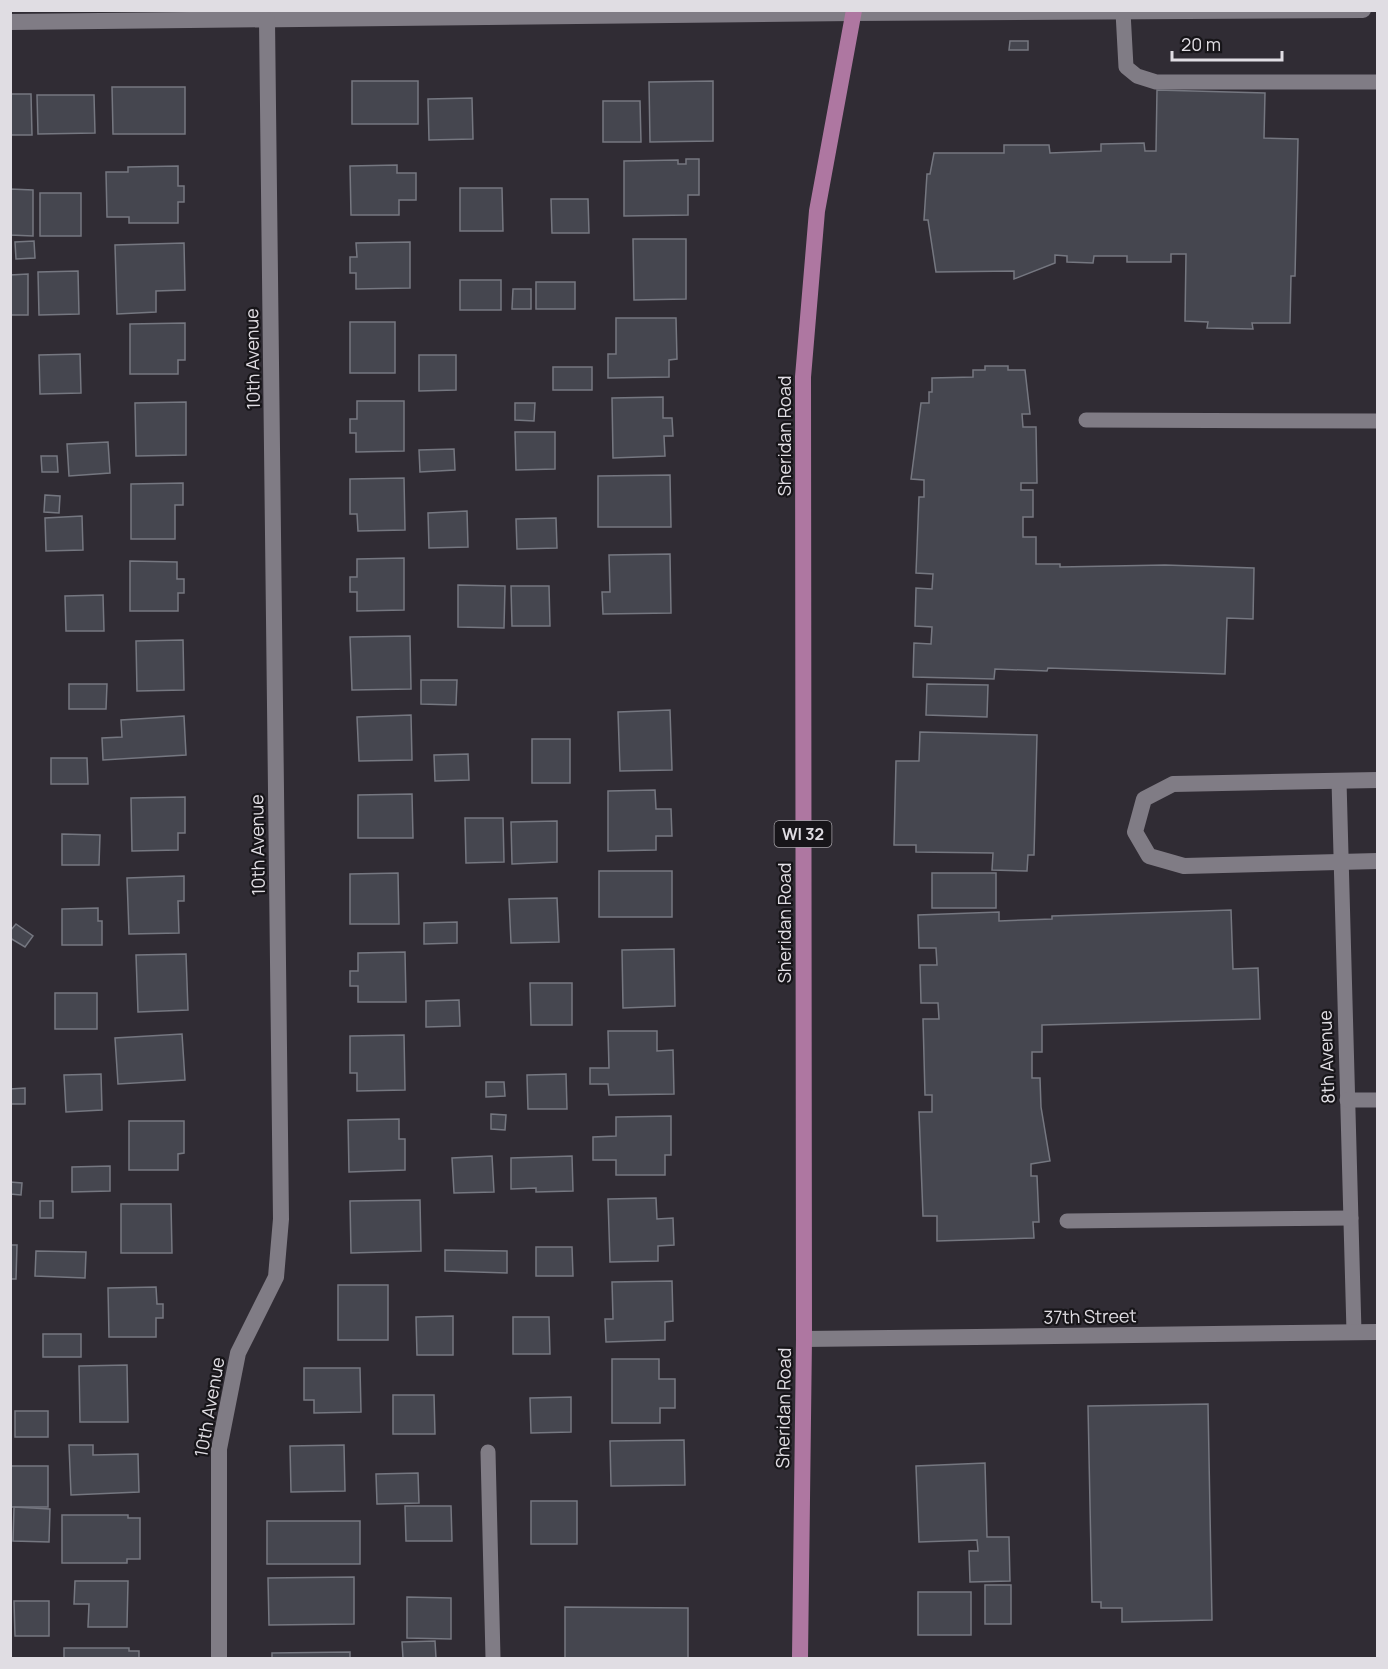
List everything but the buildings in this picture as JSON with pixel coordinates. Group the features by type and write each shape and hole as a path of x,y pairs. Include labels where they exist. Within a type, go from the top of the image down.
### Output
{"main road":[{"name":"Sheridan Road","path":"800,1659 804,1339 803,377 817,211 854,12"}],"street":[{"path":"10,22 267,20 565,13 1363,10"},
{"name":"10th Avenue","path":"219,1659 219,1449 238,1353 276,1277 281,1219 267,20"},
{"path":"1377,780 1173,784 1144,799 1134,832 1149,856 1184,866 1377,861"},
{"name":"37th Street","path":"804,1339 1377,1332"}],"lane":[{"path":"1123,12 1126,67 1137,76 1156,82 1377,82"},
{"path":"1086,420 1377,421"},
{"name":"8th Avenue","path":"1339,781 1354,1332"},
{"path":"1347,1100 1377,1100"},
{"path":"1067,1221 1351,1218"},
{"path":"488,1452 493,1659"}]}
